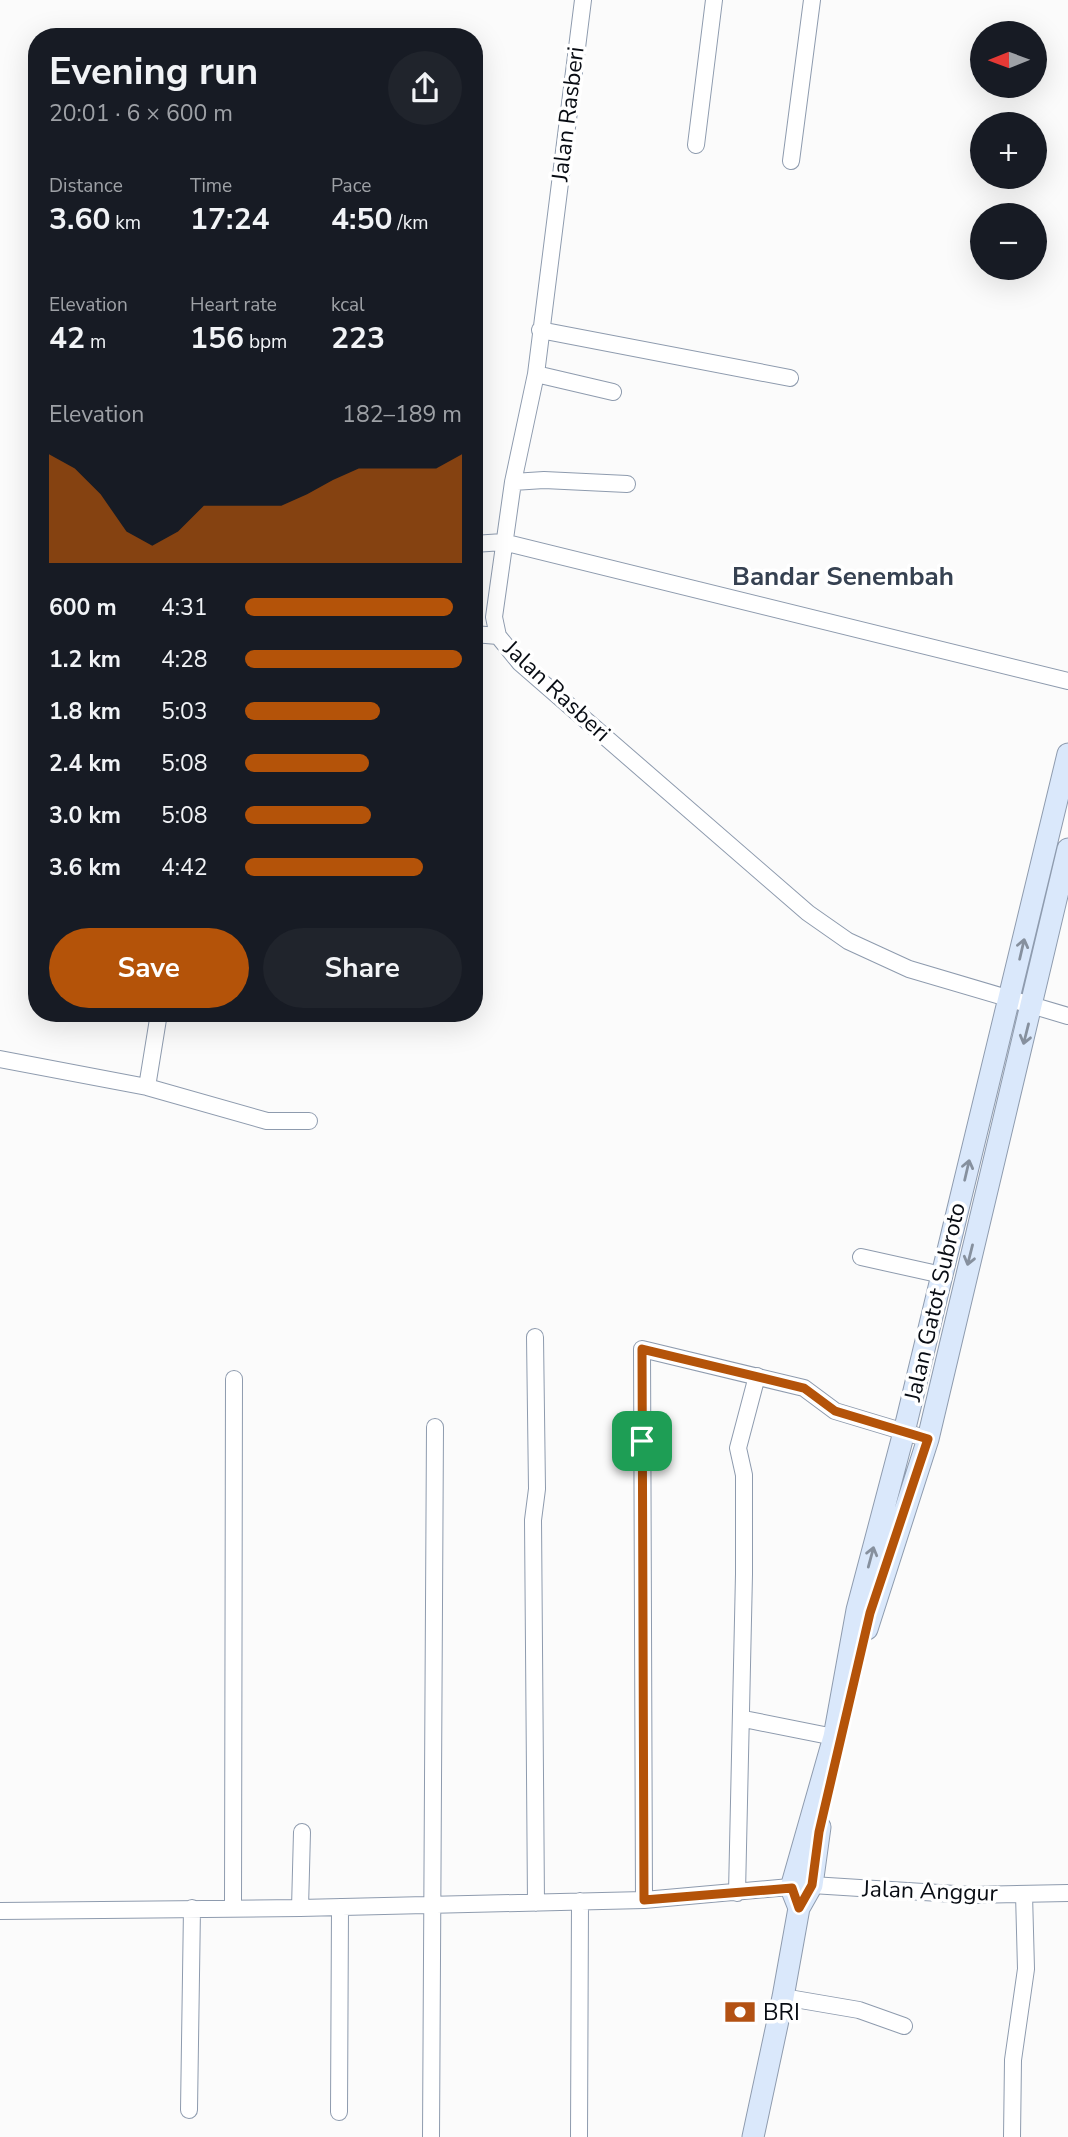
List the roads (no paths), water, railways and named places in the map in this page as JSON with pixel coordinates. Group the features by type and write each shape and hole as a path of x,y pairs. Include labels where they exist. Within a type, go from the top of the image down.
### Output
{"main road":[{"name":"Jalan Gatot Subroto","path":"802,1887 904,1432 1068,754"},
{"path":"752,2137 783,1997 802,1887 819,1832 864,1612 928,1439 1068,849"}],"street":[{"name":"Jalan Rasberi","path":"583,0 536,374 503,542 494,617 498,636 520,663 808,913 848,941 909,969 1068,1016"},
{"path":"696,145 714,0"},
{"path":"791,161 812,0"},
{"path":"540,331 790,378"},
{"path":"536,374 613,392"},
{"path":"513,482 544,480 627,485"},
{"path":"483,543 503,542 1068,681"},
{"path":"483,635 498,636"},
{"path":"147,1087 158,1022"},
{"path":"0,1059 147,1087 267,1121 309,1121"},
{"path":"861,1257 942,1275"},
{"path":"535,1337 537,1489 533,1520 536,1903"},
{"path":"644,1900 642,1349 804,1388 835,1411 928,1439"},
{"path":"737,1893 744,1719 744,1475 737,1448 757,1376"},
{"path":"233,1908 234,1379"},
{"path":"431,2137 435,1427"},
{"path":"744,1719 834,1737"},
{"path":"300,1908 302,1832"},
{"name":"Jalan Anggur","path":"0,1911 300,1908 644,1900 802,1887 971,1895 1068,1894"},
{"path":"1012,2137 1013,2060 1026,1969 1024,1894"},
{"path":"579,2137 580,1901"},
{"path":"340,1906 340,2112"},
{"path":"189,2109 192,1908"},
{"path":"783,1997 859,2010 904,2026"}],"place":[{"name":"BRI","path":"740,2012"}],"district":[{"name":"Bandar Senembah","path":"843,576"}]}
